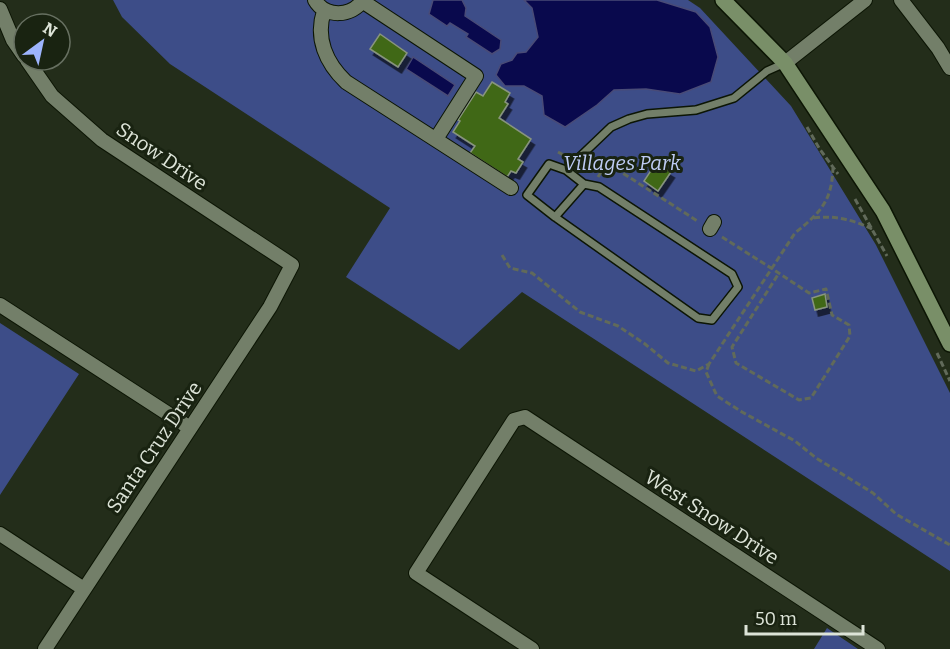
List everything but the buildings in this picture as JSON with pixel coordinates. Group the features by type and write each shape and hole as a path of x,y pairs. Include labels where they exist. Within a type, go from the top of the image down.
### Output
{"street":[{"path":"315,0 324,11 344,13 363,1 476,76 436,139"},
{"path":"723,0 785,63 883,211 950,344"},
{"path":"785,63 865,0"},
{"path":"901,0 938,48 950,68"},
{"path":"0,9 12,38"},
{"path":"324,11 321,28 322,45 335,71 346,81 511,188"},
{"name":"Snow Drive","path":"35,72 52,96 102,140 292,266"},
{"name":"Santa Cruz Drive","path":"45,649 270,307 292,266"},
{"path":"0,305 190,428"},
{"name":"West Snow Drive","path":"532,649 416,573 514,420 525,417 878,649"},
{"path":"0,534 84,589"}],"lane":[{"path":"566,170 611,128 629,119 647,114 696,110 734,98 767,71 785,63"},
{"path":"549,164 566,170 584,184 599,187 732,274 738,287 712,320 698,318 526,195 549,164"},
{"path":"555,217 584,184"}],"path":[{"path":"802,118 819,148 842,179"},
{"path":"833,167 829,196 813,218 826,216 845,219 872,229 854,196"},
{"path":"708,364 706,372 717,396 795,441 816,458 873,493 896,514 950,545"}],"green space":[{"name":"Villages Park","path":"113,0 688,0 700,8 791,106 876,245 950,393 950,571 522,292 459,350 346,277 390,208 170,64 122,17"},
{"path":"0,323 79,374 0,495"},
{"path":"827,628 858,649 814,649"}],"shaded area":[{"path":"433,0 462,0 466,8 465,16 501,40 500,49 492,54 466,37 468,34 450,23 447,26 429,14"},
{"path":"524,0 657,0 696,12 710,27 718,57 711,82 680,94 646,89 614,90 565,127 544,115 542,96 524,86 505,86 496,75 501,64 512,60 517,53 526,52 538,37 532,8"},
{"path":"413,57 455,85 448,96 406,69"}]}
